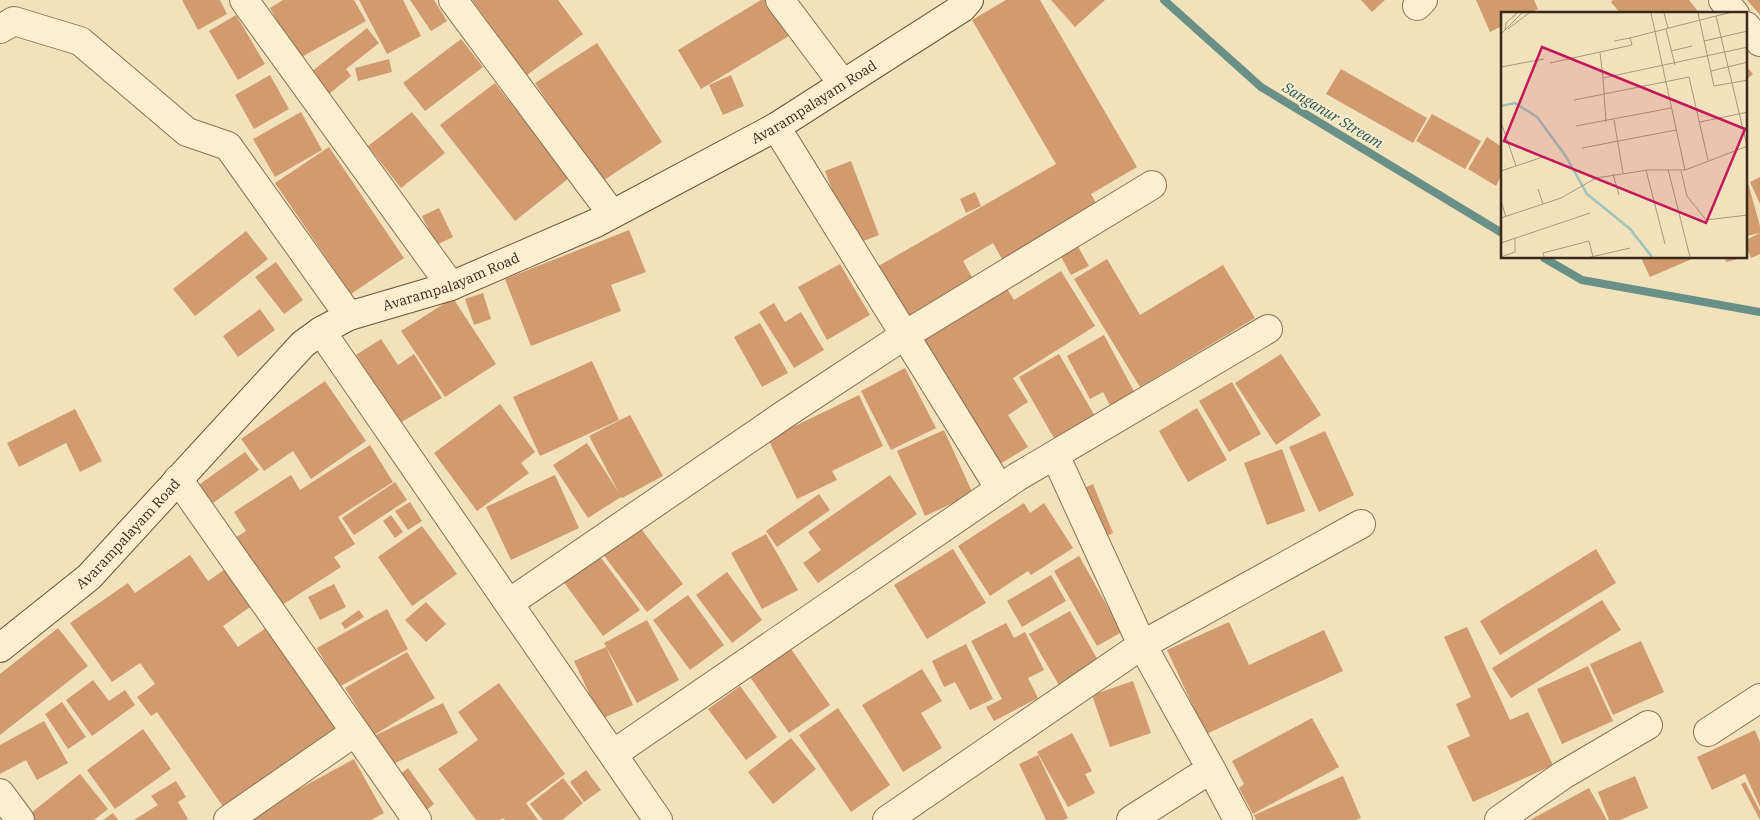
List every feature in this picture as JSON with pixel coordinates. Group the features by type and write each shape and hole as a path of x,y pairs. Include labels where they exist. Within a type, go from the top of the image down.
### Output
{"street":[{"path":"244,0 451,286"},
{"path":"453,0 612,214"},
{"path":"780,0 843,84"},
{"name":"Avarampalayam Road","path":"0,648 89,576 303,344 321,331 349,316 451,286 612,214 776,127 962,8 969,0"},
{"path":"1723,0 1733,12"},
{"path":"0,28 14,21 80,41 187,132 228,146 349,316"},
{"path":"1748,28 1760,42"},
{"path":"776,127 1000,489"},
{"path":"509,603 785,414 906,336 1152,185"},
{"path":"613,754 1000,489 1268,329"},
{"path":"321,331 658,820"},
{"path":"1055,455 1142,645 1238,820"},
{"path":"178,479 417,820"},
{"path":"887,820 1142,645 1361,524"},
{"path":"1708,732 1760,698"},
{"path":"1499,820 1563,775 1648,725"},
{"path":"228,820 355,732"},
{"path":"1131,820 1210,769"}],"building":[{"path":"182,0 220,0 227,14 198,30"},
{"path":"283,0 354,0 366,21 298,59 270,8"},
{"path":"359,0 403,0 421,36 387,54"},
{"path":"410,0 434,0 447,21 431,31"},
{"path":"472,0 558,0 583,34 527,75"},
{"path":"761,0 768,0 789,36 701,89 678,50"},
{"path":"1006,0 1040,0 1137,167 1091,194 1097,205 1002,259 993,243 963,261 977,286 909,325 875,268 1056,164 972,20"},
{"path":"1051,0 1105,0 1075,27"},
{"path":"1361,0 1385,0 1372,12"},
{"path":"1476,0 1534,0 1538,9 1533,12 1501,12 1501,26 1490,32"},
{"path":"1613,0 1689,0 1698,12 1619,12 1611,2"},
{"path":"1747,0 1760,0 1760,15"},
{"path":"236,15 265,64 238,80 209,31"},
{"path":"367,28 379,43 346,69 351,76 329,94 311,72"},
{"path":"461,39 483,67 425,111 403,83"},
{"path":"597,43 662,142 601,182 535,83"},
{"path":"389,59 392,72 358,81 355,68"},
{"path":"1748,68 1753,74 1748,78"},
{"path":"1341,69 1427,118 1413,143 1326,94"},
{"path":"270,75 289,109 254,129 235,95"},
{"path":"731,75 744,106 723,115 709,85"},
{"path":"495,83 569,178 515,221 440,125"},
{"path":"301,112 322,150 275,177 253,139"},
{"path":"412,112 445,153 401,188 368,146"},
{"path":"1432,114 1481,141 1465,169 1416,141"},
{"path":"1487,137 1501,146 1501,176 1496,186 1468,169"},
{"path":"329,147 404,258 351,294 275,183"},
{"path":"851,161 879,235 853,245 825,171"},
{"path":"1760,177 1760,204 1750,182"},
{"path":"1748,183 1760,226 1760,233 1748,236"},
{"path":"975,192 981,206 966,213 960,199"},
{"path":"439,208 453,237 436,245 422,216"},
{"path":"629,230 646,272 611,285 621,311 531,346 505,279"},
{"path":"246,231 268,259 195,316 173,289"},
{"path":"1760,233 1760,254 1751,258 1748,251 1748,239"},
{"path":"1076,243 1089,266 1071,275 1059,253"},
{"path":"1107,259 1140,315 1223,265 1255,318 1140,387 1074,279"},
{"path":"1641,259 1692,259 1650,277"},
{"path":"1725,259 1738,259 1726,262"},
{"path":"276,262 303,300 284,314 255,277"},
{"path":"840,264 870,315 827,340 798,287"},
{"path":"1061,271 1095,326 1013,378 1028,402 1008,415 1028,447 1000,464 919,336 1004,284 1014,300"},
{"path":"483,293 491,319 474,325 465,299"},
{"path":"453,298 496,364 445,397 401,331"},
{"path":"774,303 785,322 801,312 824,350 794,368 759,312"},
{"path":"260,309 275,330 238,357 223,336"},
{"path":"760,323 788,373 762,387 734,337"},
{"path":"1104,335 1136,395 1111,407 1103,392 1090,399 1067,356"},
{"path":"381,339 398,365 414,354 442,398 400,423 356,355"},
{"path":"1059,354 1096,418 1055,440 1019,377"},
{"path":"1281,354 1321,415 1276,445 1235,383"},
{"path":"592,361 619,420 540,456 513,397"},
{"path":"905,368 936,428 891,450 861,391"},
{"path":"325,381 366,441 311,479 293,451 264,471 241,439"},
{"path":"1232,382 1261,434 1229,452 1199,401"},
{"path":"859,395 883,446 832,471 837,480 797,499 768,439"},
{"path":"500,404 535,452 521,463 529,473 477,511 434,453"},
{"path":"1197,408 1227,460 1188,482 1159,431"},
{"path":"75,409 102,461 80,472 66,443 19,467 7,443"},
{"path":"630,415 663,476 621,497 588,518 553,465 587,443 619,493 589,436"},
{"path":"944,430 973,494 925,516 897,451"},
{"path":"1325,431 1354,495 1319,512 1289,447"},
{"path":"370,445 393,482 338,517 355,544 334,557 341,567 279,607 235,538 246,531 234,512 291,475 300,490"},
{"path":"1282,449 1305,511 1267,525 1244,463"},
{"path":"245,452 259,470 206,508 193,489"},
{"path":"555,475 579,528 511,560 486,507"},
{"path":"890,475 917,514 818,583 803,563 821,550 808,532"},
{"path":"395,482 407,500 354,535 342,518"},
{"path":"1093,484 1113,533 1101,539 1080,490"},
{"path":"819,494 830,510 777,547 766,531"},
{"path":"410,502 422,521 408,530 395,511"},
{"path":"1024,503 1030,513 1044,503 1073,548 1031,575 1028,571 990,596 958,546"},
{"path":"391,515 403,532 395,538 383,521"},
{"path":"422,526 457,574 412,606 378,557"},
{"path":"639,526 683,584 647,612 602,553"},
{"path":"766,534 798,590 762,609 731,553"},
{"path":"953,549 986,603 927,639 894,585"},
{"path":"1596,549 1616,583 1500,655 1480,621"},
{"path":"190,555 208,581 227,568 253,605 223,626 238,647 266,628 337,729 224,808 157,712 151,716 137,697 155,684 140,663 112,682 70,623 128,583 135,593"},
{"path":"599,555 640,610 603,636 563,581"},
{"path":"1079,556 1122,632 1097,646 1054,571"},
{"path":"727,572 762,620 732,643 696,595"},
{"path":"1051,575 1066,601 1022,627 1007,601"},
{"path":"334,584 346,607 320,620 308,597"},
{"path":"688,595 724,645 690,670 653,620"},
{"path":"1602,600 1621,630 1511,698 1492,668"},
{"path":"426,602 446,624 426,642 405,620"},
{"path":"387,609 408,649 339,687 317,648"},
{"path":"359,610 364,617 345,629 341,623"},
{"path":"1070,611 1099,662 1059,685 1029,634"},
{"path":"647,620 679,680 637,703 604,643"},
{"path":"1229,622 1249,665 1324,630 1343,671 1206,734 1167,650"},
{"path":"1006,623 1014,638 1025,632 1044,670 1028,678 1038,698 994,721 986,707 1002,699 971,641"},
{"path":"1467,627 1510,720 1528,712 1553,765 1473,802 1447,746 1470,736 1456,704 1471,697 1444,637"},
{"path":"58,628 88,666 0,735 0,674"},
{"path":"1641,641 1664,692 1613,715 1590,664"},
{"path":"966,644 993,699 970,710 955,682 944,687 932,661"},
{"path":"606,647 633,705 601,719 574,661"},
{"path":"791,649 830,705 789,733 750,677"},
{"path":"407,652 435,698 374,735 345,688"},
{"path":"1588,666 1613,721 1562,744 1537,689"},
{"path":"922,669 942,701 921,713 942,748 903,772 862,705"},
{"path":"93,680 109,701 125,690 135,705 92,736 66,700"},
{"path":"1133,681 1151,733 1110,747 1092,695"},
{"path":"499,683 565,774 526,803 538,820 505,820 503,818 500,820 476,820 438,769 478,740 458,712"},
{"path":"740,686 777,737 746,760 708,709"},
{"path":"62,702 86,737 68,749 45,714"},
{"path":"443,703 458,733 391,765 376,735"},
{"path":"838,708 890,785 851,812 799,735"},
{"path":"1312,718 1339,767 1253,814 1239,788 1244,784 1232,761"},
{"path":"44,721 68,763 37,780 26,760 0,774 0,745"},
{"path":"143,729 171,769 115,809 87,770"},
{"path":"1755,730 1760,742 1760,807 1745,774 1712,790 1697,757"},
{"path":"1072,733 1092,771 1085,774 1095,793 1068,807 1037,752"},
{"path":"791,738 816,769 773,804 748,772"},
{"path":"1038,755 1068,818 1064,820 1046,820 1019,764"},
{"path":"354,759 384,813 371,820 242,820"},
{"path":"408,768 434,804 423,813 396,777"},
{"path":"586,770 601,790 584,802 570,782"},
{"path":"80,774 108,809 94,820 31,820 27,816"},
{"path":"1343,776 1361,818 1356,820 1256,820 1254,815"},
{"path":"1635,776 1648,808 1620,820 1609,820 1598,792"},
{"path":"563,778 583,803 562,820 543,820 530,804"},
{"path":"176,781 186,797 178,802 188,819 134,820 158,805 151,796"},
{"path":"1745,782 1760,811 1760,820 1741,784"},
{"path":"1589,788 1607,820 1530,820"},
{"path":"113,813 118,820 103,820"}],"waterway":[{"name":"Sanganur Stream","path":"1164,0 1261,87 1501,232"},
{"name":"Sanganur Stream","path":"1546,259 1582,280 1760,312"}]}
